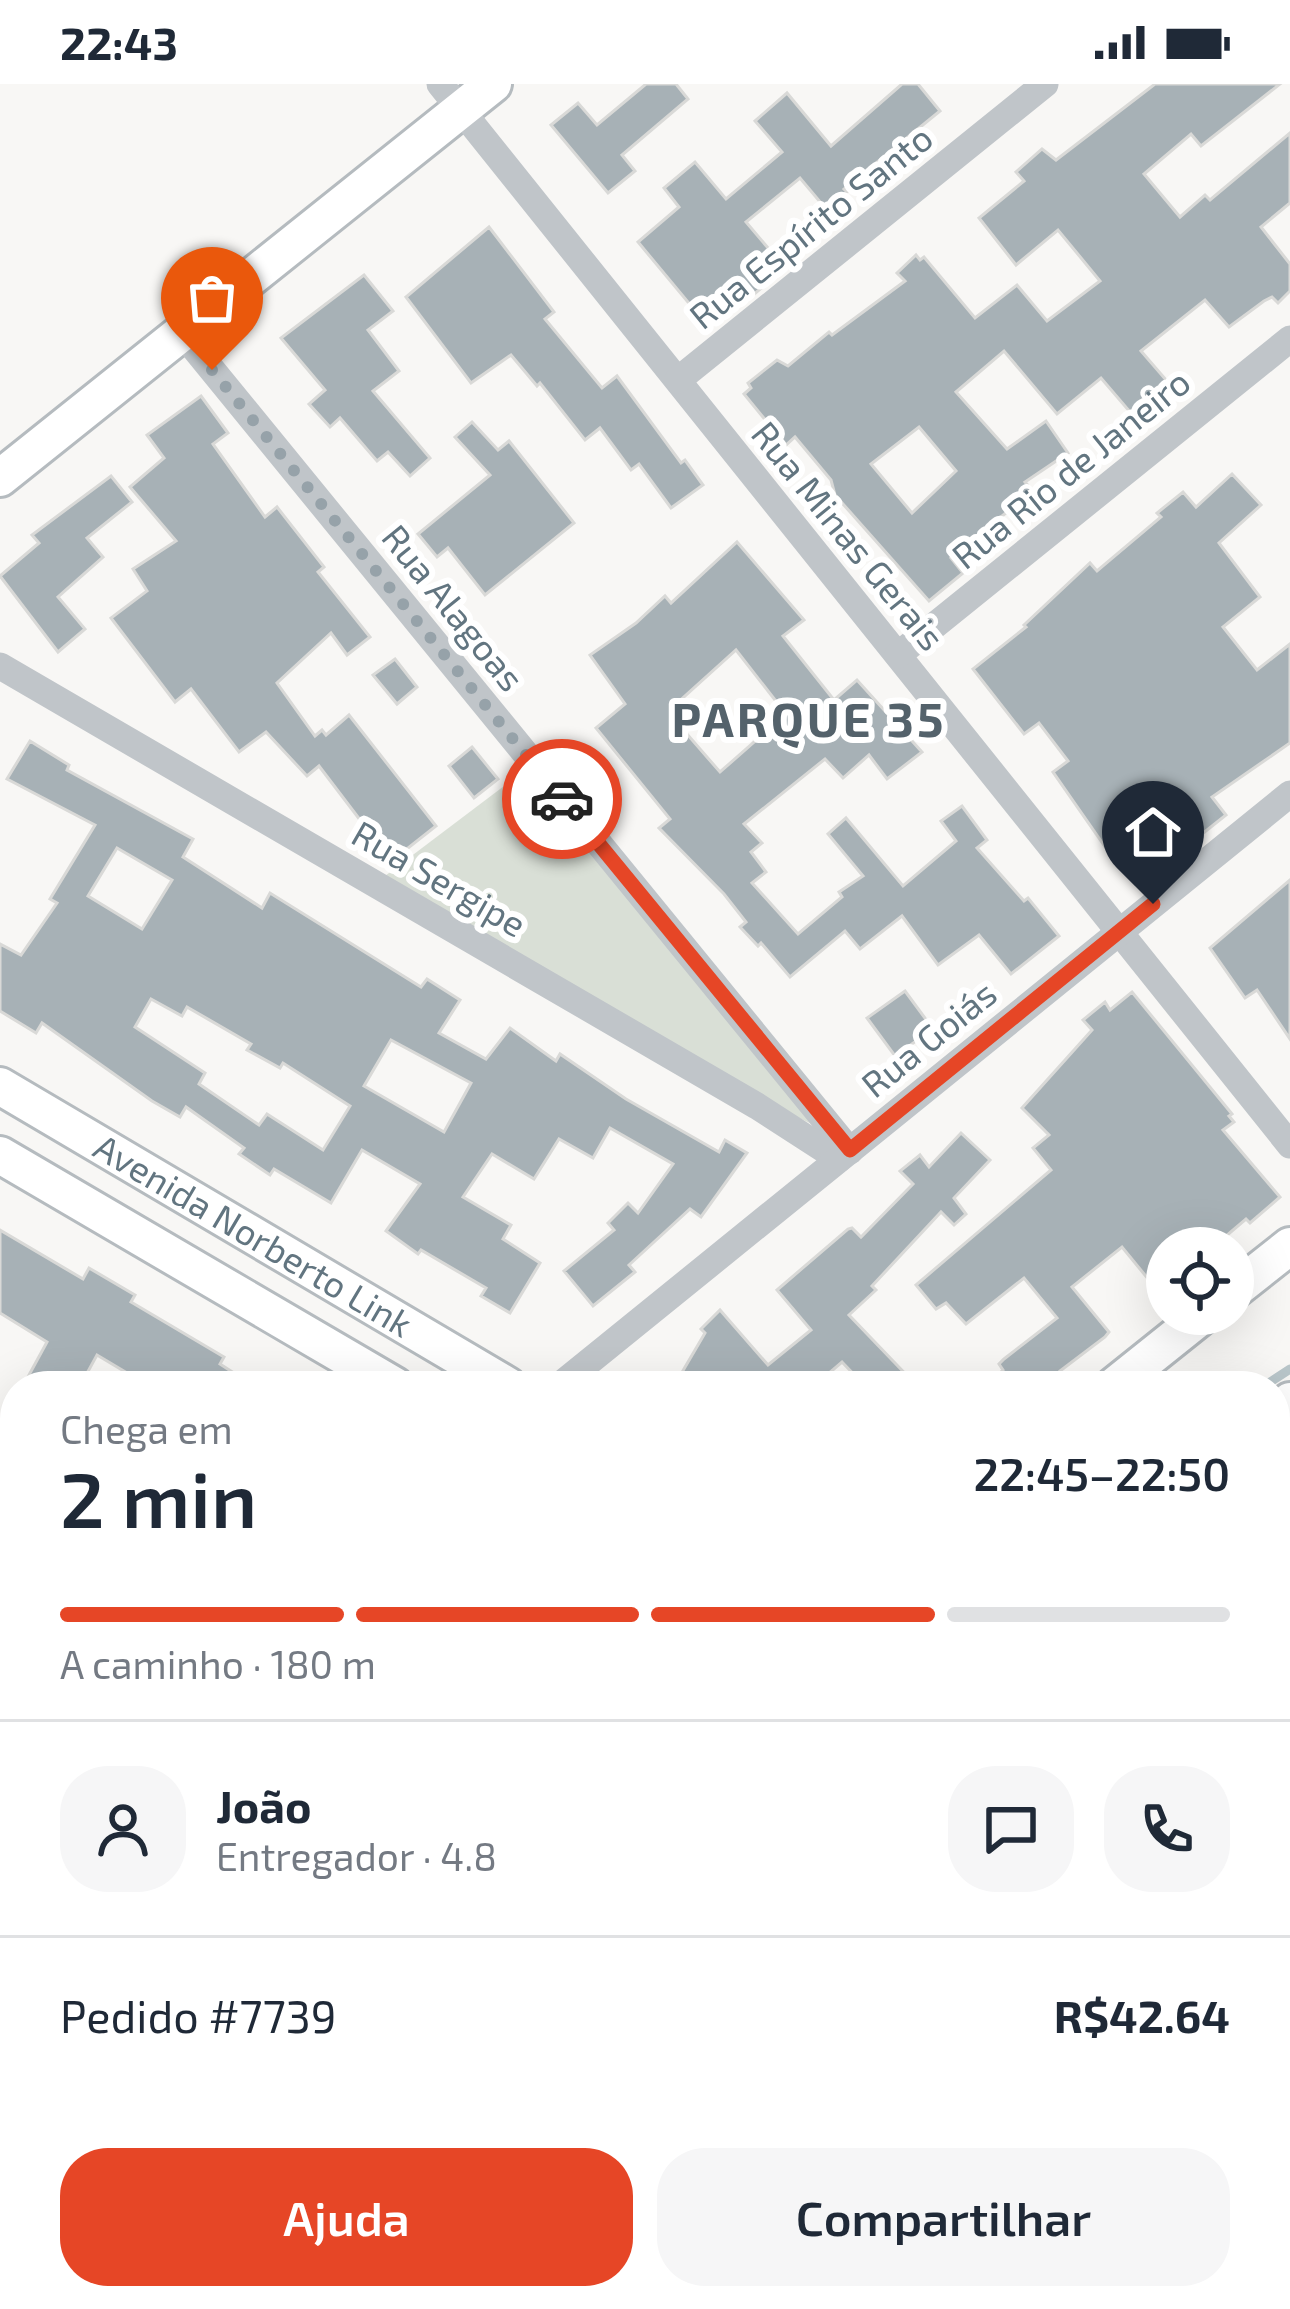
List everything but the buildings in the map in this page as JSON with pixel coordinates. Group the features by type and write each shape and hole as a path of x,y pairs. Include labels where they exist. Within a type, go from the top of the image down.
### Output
{"street":[{"path":"0,478 182,333 450,97 493,84"},
{"name":"Rua Espírito Santo","path":"678,380 1046,84"},
{"name":"Rua Minas Gerais","path":"450,97 1290,1145"},
{"name":"Rua Alagoas","path":"182,333 844,1155"},
{"name":"Rua Rio de Janeiro","path":"898,655 1290,340"},
{"name":"Rua Sergipe","path":"0,666 844,1155"},
{"name":"Rua Goiás","path":"578,1371 1290,794"},
{"name":"Avenida Norberto Link","path":"0,1086 483,1371"},
{"path":"39,1178 72,1129"},
{"name":"Avenida Norberto Link","path":"0,1155 369,1371"},
{"path":"1254,1274 1290,1246"},
{"path":"1133,1371 1178,1335"}],"shaded area":[{"path":"528,768 826,1131 760,1099 381,879"}],"way so far":[{"path":"212,370 562,799"}],"district":[{"name":"PARQUE 35","path":"809,720"}],"route":[{"path":"562,799 850,1150 1153,904"}]}
